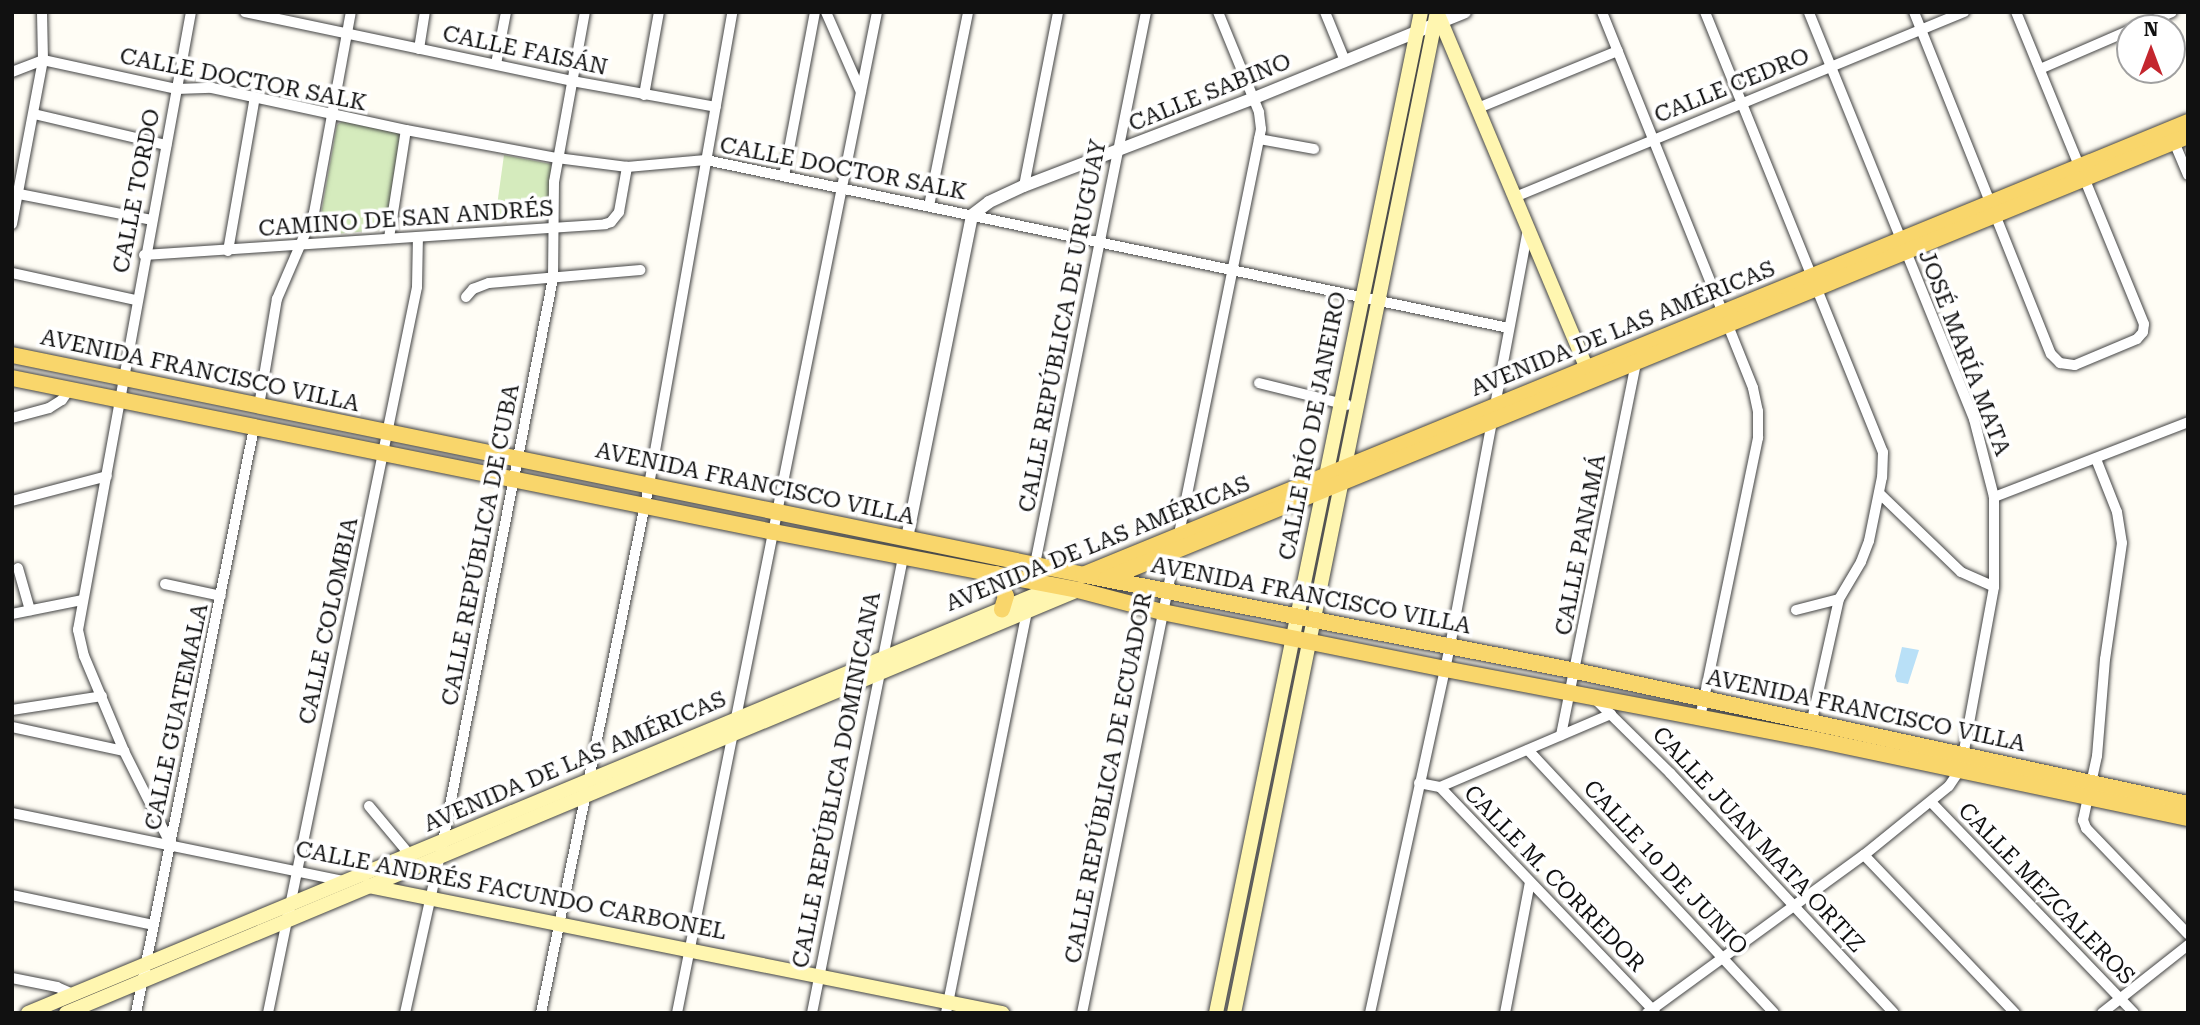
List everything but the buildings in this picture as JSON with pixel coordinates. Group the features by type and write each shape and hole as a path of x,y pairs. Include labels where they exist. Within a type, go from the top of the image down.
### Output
{"main road":[{"name":"CALLE RÍO DE JANEIRO","path":"1234,1013 1302,640 1297,617 1421,12"},
{"name":"CALLE RÍO DE JANEIRO","path":"1216,1013 1302,640 1314,620 1437,20"},
{"path":"1437,20 1478,108 1589,374"},
{"name":"AVENIDA DE LAS AMÉRICAS","path":"28,1013 74,1006 144,980 288,912 346,881 736,719 881,665 1029,604 1057,586 1174,544 2081,172 2177,136 2188,122"},
{"name":"AVENIDA DE LAS AMÉRICAS","path":"1589,374 1636,362 1725,318"},
{"name":"AVENIDA FRANCISCO VILLA","path":"12,355 1085,575 1576,671 1703,699 1810,730 2089,791 2188,818"},
{"name":"AVENIDA FRANCISCO VILLA","path":"12,378 774,532 1078,590 1162,612 1444,669 1700,717 1810,730"},
{"name":"AVENIDA DE LAS AMÉRICAS","path":"74,1006 145,964 368,886 733,734 1002,609 1078,590 1174,544"},
{"path":"996,574 1006,596 1002,609"},
{"name":"AVENIDA FRANCISCO VILLA","path":"2089,791 2188,804"},
{"name":"CALLE ANDRÉS FACUNDO CARBONEL","path":"346,881 819,976 947,1007 1002,1013"}],"street":[{"path":"12,224 15,193 34,114 43,60 42,12"},
{"name":"CALLE TORDO","path":"171,845 124,751 80,645 78,630 125,378 144,255 191,12"},
{"name":"CALLE FAISÁN","path":"245,12 271,15 572,81 716,107"},
{"path":"259,406 277,299 314,213 351,12"},
{"path":"419,48 425,12"},
{"path":"496,64 506,12"},
{"name":"CALLE REPÚBLICA DE CUBA","path":"405,1013 443,841 553,278 551,228 557,158 585,12"},
{"path":"644,95 659,12"},
{"path":"541,1013 649,485 733,12"},
{"path":"784,176 815,12"},
{"path":"827,12 861,92"},
{"path":"677,1013 877,12"},
{"path":"929,206 968,12"},
{"path":"1024,186 1058,12"},
{"name":"CALLE REPÚBLICA DE URUGUAY","path":"1035,564 1146,12"},
{"name":"CALLE REPÚBLICA DE ECUADOR","path":"1082,1013 1174,544 1259,139 1261,121 1218,12"},
{"path":"1325,12 1345,61"},
{"name":"CALLE SABINO","path":"972,215 989,202 1024,186 1252,99 1416,33 1437,20 1465,12"},
{"path":"1602,12 1753,388 1759,422 1700,717"},
{"path":"1705,12 1881,443 1883,463 1880,493 1864,554 1839,599 1810,730"},
{"name":"JOSÉ MARÍA MATA","path":"1809,12 1974,419 1994,497 1994,587 1961,763"},
{"path":"1914,12 2051,354 2060,363 2075,365 2137,339 2144,328 2141,313 2016,12"},
{"name":"CALLE CEDRO","path":"1515,197 1964,12"},
{"path":"2040,69 2116,36"},
{"path":"1478,108 1618,51"},
{"path":"12,72 43,60"},
{"name":"CALLE DOCTOR SALK","path":"43,60 176,89 212,88 407,130 557,158 627,167 706,160 1509,328"},
{"path":"228,251 255,97"},
{"path":"34,114 166,145"},
{"path":"389,238 407,130"},
{"path":"2177,136 2188,175"},
{"path":"1259,139 1314,149"},
{"name":"CAMINO DE SAN ANDRÉS","path":"144,255 611,222 619,212 627,167"},
{"path":"15,193 151,220"},
{"path":"907,538 972,215"},
{"path":"1370,1013 1450,646 1528,231"},
{"name":"CALLE COLOMBIA","path":"268,1013 417,286 418,237"},
{"path":"466,297 479,286 489,283 640,270"},
{"path":"12,273 136,300"},
{"name":"CALLE PANAMÁ","path":"1561,735 1636,362"},
{"path":"1259,383 1357,408"},
{"path":"12,418 48,408 62,400 68,391"},
{"path":"1994,497 2187,425"},
{"name":"CALLE GUATEMALA","path":"136,1013 254,428"},
{"path":"2096,458 2117,512 2122,543 2089,791 2082,816 2086,828 2188,934"},
{"path":"12,501 107,476"},
{"path":"1880,493 1961,572 1994,587"},
{"name":"CALLE REPÚBLICA DOMINICANA","path":"812,1013 903,556"},
{"path":"18,568 30,610"},
{"path":"165,584 221,596"},
{"path":"1796,610 1839,599"},
{"path":"12,614 82,600"},
{"path":"947,1007 1029,604"},
{"path":"12,710 102,696"},
{"name":"CALLE JUAN MATA ORTIZ","path":"1593,696 1894,1013"},
{"path":"1440,787 1611,714"},
{"path":"12,727 124,751"},
{"name":"CALLE 10 DE JUNIO","path":"1528,750 1774,1013"},
{"path":"1651,1011 1864,855 1931,802 1949,786 1961,763"},
{"name":"CALLE M. CORREDOR","path":"1419,783 1440,787 1651,1011"},
{"name":"CALLE MEZCALEROS","path":"1931,802 2134,1013"},
{"path":"369,806 410,855"},
{"name":"CALLE ANDRÉS FACUNDO CARBONEL","path":"12,813 346,881"},
{"path":"1864,855 2015,1013"},
{"path":"1505,1013 1530,883"},
{"path":"12,895 153,925"},
{"path":"2102,1013 2188,945"},
{"path":"12,978 74,1006"}],"green space":[{"path":"343,121 398,132 400,136 386,225 381,230 322,235 318,231 337,125"},
{"path":"504,155 551,164 550,212 546,217 495,220"}],"water":[{"path":"1902,647 1919,650 1908,684 1897,682 1895,676"}]}
